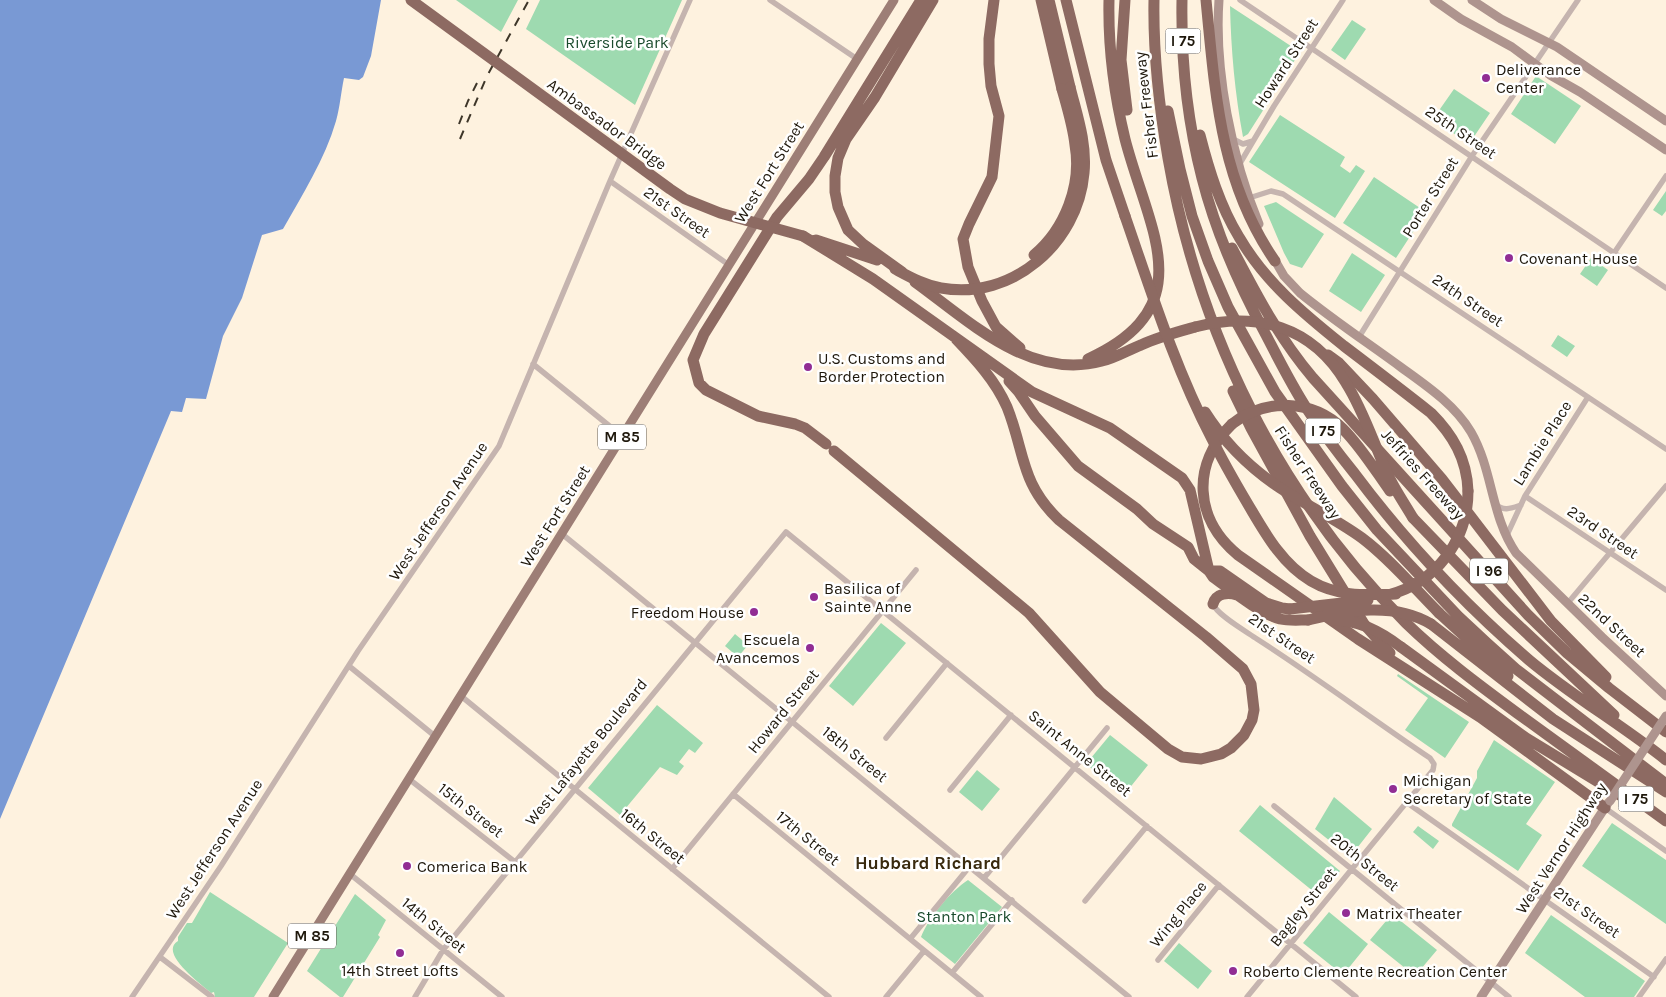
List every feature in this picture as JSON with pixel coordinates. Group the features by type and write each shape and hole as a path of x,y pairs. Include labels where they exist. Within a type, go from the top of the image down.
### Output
{"highway":[{"name":"Ambassador Bridge","path":"411,0 670,190 686,199 720,213 837,245 875,258 925,284 939,288 958,290 996,285 1026,270 1060,239 1072,218 1081,194 1084,172 1083,138 1066,88"},
{"path":"921,0 824,157 809,179 777,217 704,334 693,360 700,382 703,388 758,416 805,428 831,448 1029,613 1100,692 1168,749 1182,756 1201,759 1221,754 1231,748 1244,735 1252,720 1254,710 1251,684 1243,669 1226,653 1052,513 1034,490 1021,455 1010,416 999,391 988,373 956,339"},
{"path":"933,0 914,34 841,150 835,176 835,192 838,207 848,230 863,244 997,341 1033,359 1055,365 1076,365 1102,361 1156,339 1226,320 1259,322 1282,328 1314,345 1338,363 1373,399 1442,479 1551,621 1645,715"},
{"path":"994,0 989,39 989,64 991,86 999,116 992,177 963,239 968,267 982,301 996,327 1033,359"},
{"path":"1041,0 1066,88"},
{"path":"1049,0 1066,88"},
{"path":"1066,0 1114,186 1164,329 1212,439 1236,484 1278,551 1292,567 1310,581 1333,591 1359,595 1396,594"},
{"path":"1076,365 1104,352 1124,339 1138,326 1154,300 1159,281 1160,260 1158,248 1125,140 1116,97 1111,57 1109,0"},
{"path":"1125,0 1122,78 1142,193"},
{"name":"Fisher Freeway","path":"1154,0 1161,115 1177,203 1193,267 1220,344 1244,397 1286,472 1323,527 1360,573 1407,624 1477,683 1666,821"},
{"name":"Fisher Freeway","path":"1182,0 1182,34 1186,83 1193,135 1208,197 1234,272 1307,409 1379,506 1463,600 1522,653 1583,702 1635,736 1666,760"},
{"path":"1206,0 1215,94 1227,155 1235,182 1250,218 1259,237 1275,261"},
{"path":"1155,41 1180,170 1202,246 1228,307 1254,356 1295,422 1377,530 1458,616 1516,669 1666,784"},
{"path":"1186,83 1217,192 1233,226 1252,257 1287,298 1431,413 1444,426 1459,450 1464,463 1468,491 1463,524 1451,551 1426,577 1396,594 1363,602 1290,609 1266,603 1220,571 1211,574"},
{"name":"Jeffries Freeway","path":"1208,197 1266,312 1297,359 1528,614 1567,653 1666,732"},
{"path":"803,236 873,279 1032,392 1110,428 1184,480 1190,490 1215,585 1214,604"},
{"path":"1220,344 1233,392 1310,536 1364,624 1403,667"},
{"path":"1314,345 1335,367 1347,384 1391,481 1414,518"},
{"path":"994,366 1018,391 1046,430 1084,471 1137,509 1153,524 1188,547 1194,559 1211,574 1265,613 1280,619 1338,620 1362,624 1380,632 1526,738 1593,780 1666,821"},
{"path":"1185,378 1216,428 1257,472 1363,538 1439,613 1504,672 1591,742"},
{"path":"1607,804 1480,718 1358,639 1238,555 1223,542 1217,534 1205,506 1204,476 1212,448 1232,424 1253,411 1274,405 1304,407 1327,416 1351,438 1394,497 1502,610 1635,736"},
{"path":"1214,604 1217,597 1229,593 1246,600"},
{"path":"1306,620 1328,614 1386,610 1413,616 1431,624 1525,699 1666,792"}],"main road":[{"name":"West Fort Street","path":"273,997 894,0"}],"street":[{"name":"West Jefferson Avenue","path":"132,997 221,866 349,666 499,446 610,181 690,0"},
{"path":"770,0 857,58"},
{"name":"22nd Street","path":"1219,0 1223,79 1233,139 1249,198 1275,261 1290,284 1312,303 1425,385 1453,408 1472,433 1482,455 1506,537 1516,553 1567,604 1666,696"},
{"name":"25th Street","path":"1240,0 1666,288"},
{"name":"Howard Street","path":"1239,165 1252,141 1343,0"},
{"path":"1434,0 1462,19 1512,47 1534,64 1666,150"},
{"path":"1472,0 1501,19 1549,43 1666,121"},
{"name":"Porter Street","path":"1359,337 1472,156 1578,0"},
{"path":"1233,139 1243,144 1252,141"},
{"path":"1614,253 1666,176"},
{"name":"21st Street","path":"610,181 729,265"},
{"name":"24th Street","path":"1249,198 1271,191 1283,194 1666,449"},
{"path":"533,364 623,437"},
{"name":"Lambie Place","path":"1506,537 1525,496 1588,397"},
{"path":"1567,604 1666,486"},
{"name":"23rd Street","path":"1525,496 1666,590"},
{"name":"Lambie Place","path":"1496,504 1506,509 1521,505"},
{"name":"Saint Anne Street","path":"786,532 1356,997"},
{"name":"West Lafayette Boulevard","path":"415,997 443,950 786,532"},
{"name":"18th Street","path":"562,534 1129,997"},
{"name":"Howard Street","path":"672,869 916,570"},
{"name":"21st Street","path":"1214,604 1219,612 1430,758 1434,764"},
{"path":"886,738 947,663"},
{"path":"349,666 436,737"},
{"name":"16th Street","path":"461,696 829,997"},
{"path":"950,790 1011,715"},
{"name":"West Vernor Highway","path":"1481,997 1666,716"},
{"path":"984,878 1107,728"},
{"name":"Bagley Street","path":"1247,997 1433,770 1434,764"},
{"name":"15th Street","path":"409,779 515,862"},
{"name":"17th Street","path":"733,794 981,997"},
{"name":"21st Street","path":"1406,802 1654,977"},
{"path":"1607,804 1666,851"},
{"name":"20th Street","path":"1274,806 1508,997"},
{"path":"1085,901 1147,826"},
{"path":"910,939 970,866"},
{"name":"14th Street","path":"350,874 502,997"},
{"name":"Wing Place","path":"1158,960 1219,885"},
{"path":"952,973 1012,900"},
{"path":"886,997 924,950"},
{"path":"160,957 212,997"},
{"path":"1639,997 1666,959"}],"green space":[{"path":"456,0 518,0 501,32"},
{"name":"Riverside Park","path":"540,0 682,0 635,105 526,29"},
{"path":"1230,6 1300,52 1248,134 1243,137 1234,72"},
{"path":"1352,20 1366,29 1345,60 1331,50"},
{"path":"1536,76 1581,106 1555,144 1511,114"},
{"path":"1454,89 1490,113 1469,144 1433,119"},
{"path":"1280,115 1345,157 1340,166 1350,173 1356,165 1365,171 1335,218 1249,162"},
{"path":"1374,177 1426,212 1396,258 1343,223"},
{"path":"1666,191 1666,211 1662,216 1653,210"},
{"path":"1276,202 1324,234 1302,268 1290,264 1264,206"},
{"path":"1352,253 1385,275 1361,312 1329,291"},
{"path":"1591,258 1608,270 1597,286 1580,274"},
{"path":"1558,335 1575,346 1567,357 1551,346"},
{"path":"881,623 906,643 853,706 829,686"},
{"path":"735,634 748,645 738,657 725,646"},
{"path":"1398,674 1469,722 1445,758 1405,730 1428,698 1397,676"},
{"path":"657,705 703,743 695,753 689,749 679,762 684,766 677,775 660,767 620,815 588,788"},
{"path":"1110,735 1148,765 1124,795 1086,764"},
{"path":"1494,740 1555,782 1526,824 1542,835 1518,871 1452,826 1477,778 1477,771"},
{"path":"977,770 1000,789 982,811 959,792"},
{"path":"1334,797 1372,829 1350,857 1315,829"},
{"path":"1260,805 1340,871 1319,896 1239,831"},
{"path":"1612,823 1666,860 1666,924 1582,866"},
{"path":"1418,826 1439,841 1433,849 1413,832"},
{"name":"Stanton Park","path":"968,880 1002,907 955,964 921,937 929,921 941,905"},
{"path":"210,892 288,943 254,997 215,997 214,992 211,993 183,968 173,953 173,946 178,941 178,937 187,923 192,923"},
{"path":"355,894 386,920 378,935 380,937 343,997 340,997 307,971"},
{"path":"1329,912 1368,944 1343,975 1303,943"},
{"path":"1392,914 1437,950 1415,976 1370,940"},
{"path":"1551,915 1645,981 1634,997 1585,997 1525,953"},
{"path":"1179,943 1212,971 1198,989 1164,961"}],"water":[{"path":"0,0 381,0 371,56 363,77 359,80 344,78 336,121 326,149 312,177 283,229 262,235 242,298 223,336 206,399 186,398 182,412 171,411 0,819"}],"railway":[{"path":"460,139 487,76 529,0"},
{"path":"459,124 477,83"}],"place":[{"name":"Deliverance Center","path":"1486,78"},
{"name":"Covenant House","path":"1509,258"},
{"name":"U.S. Customs and Border Protection","path":"808,367"},
{"name":"Basilica of Sainte Anne","path":"814,597"},
{"name":"Freedom House","path":"754,612"},
{"name":"Escuela Avancemos","path":"810,648"},
{"name":"Michigan Secretary of State","path":"1393,789"},
{"name":"Comerica Bank","path":"407,866"},
{"name":"Matrix Theater","path":"1346,913"},
{"name":"14th Street Lofts","path":"400,953"},
{"name":"Roberto Clemente Recreation Center","path":"1233,971"}],"district":[{"name":"Hubbard Richard","path":"928,863"}]}
